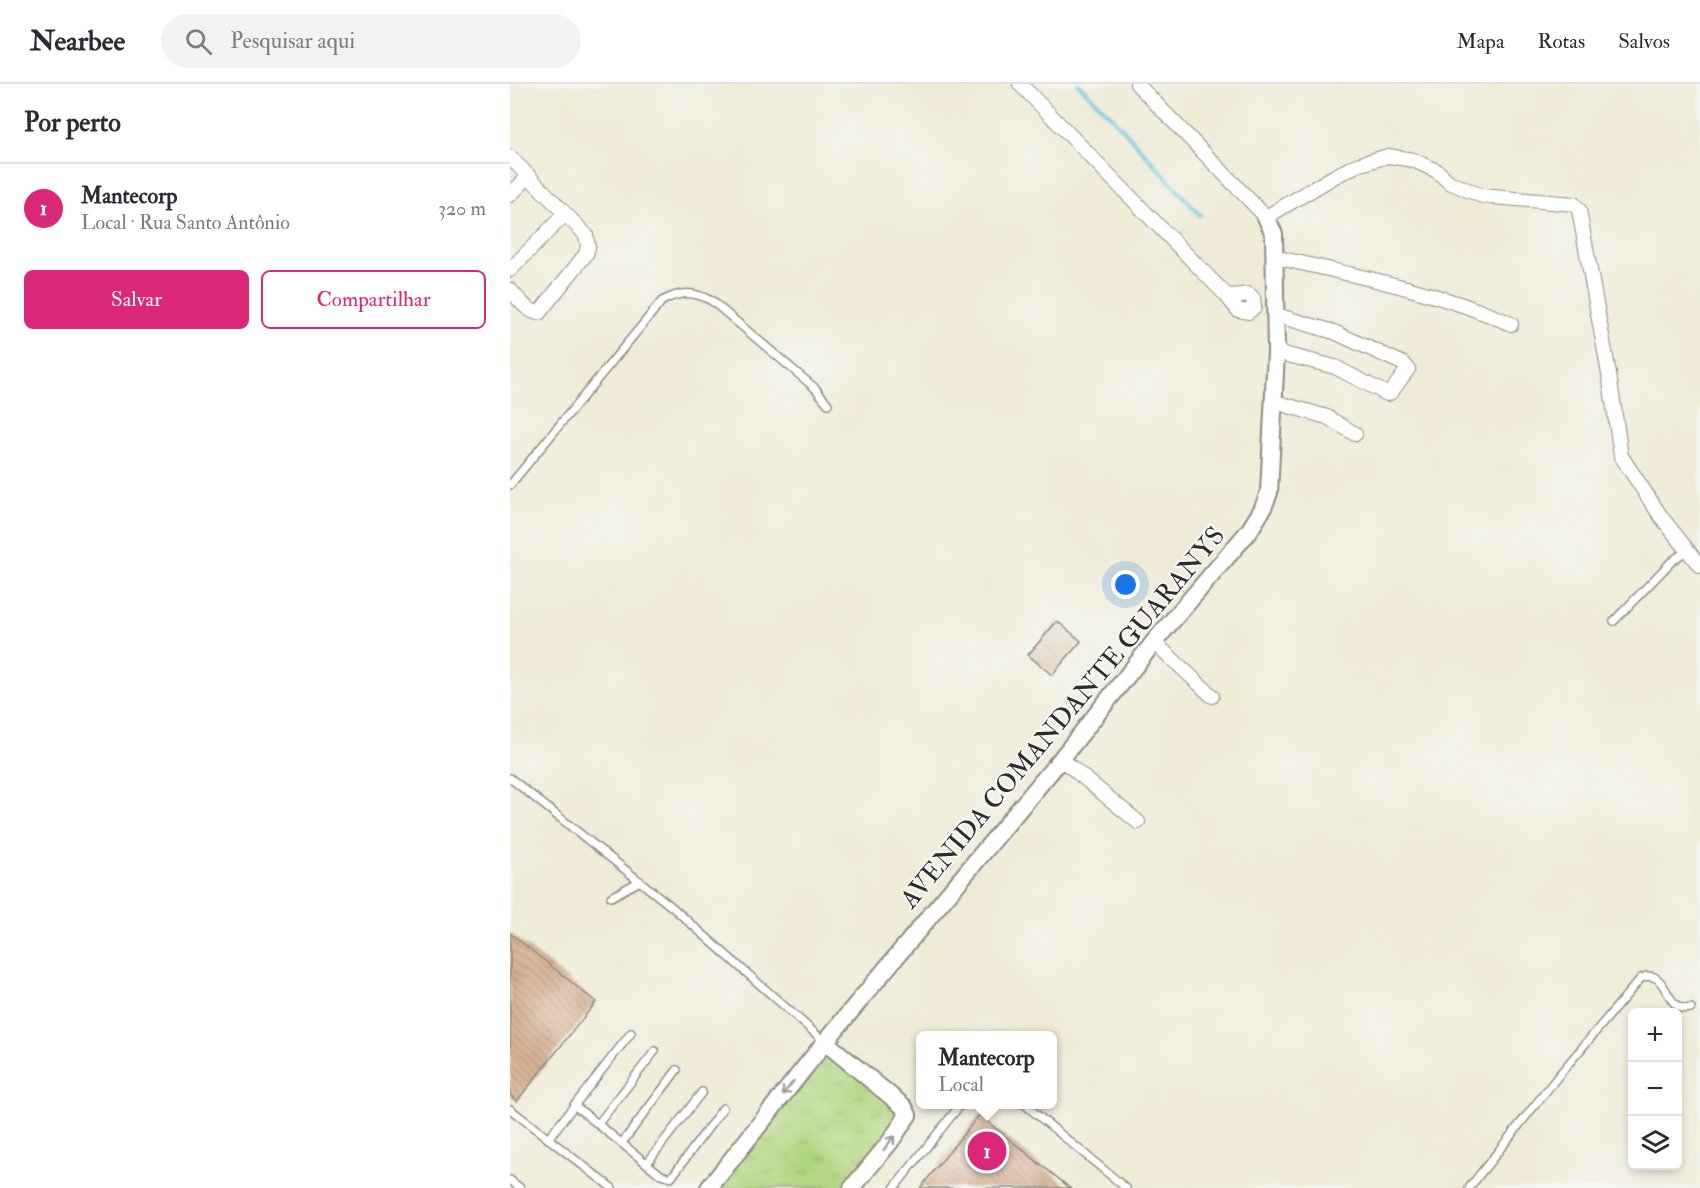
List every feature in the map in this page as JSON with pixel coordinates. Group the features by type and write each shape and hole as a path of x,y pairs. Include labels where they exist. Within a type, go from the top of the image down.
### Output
{"street":[{"path":"1020,84 1226,295"},
{"name":"AVENIDA COMANDANTE GUARANYS","path":"709,1188 825,1042 1061,759 1154,642 1249,531 1269,493 1276,352 1274,234 1266,217 1137,84"},
{"path":"1266,217 1335,176 1357,165 1388,156 1413,160 1437,171 1449,182 1482,196 1570,202 1577,207 1608,374 1620,456 1662,519 1700,566"},
{"path":"510,157 586,235 588,247 586,254 539,313 529,310 510,290"},
{"path":"510,195 529,177"},
{"path":"510,270 565,214"},
{"path":"1274,257 1357,275 1471,307 1511,324"},
{"path":"1276,315 1334,332 1404,364 1408,369 1388,394 1335,368 1276,352"},
{"path":"1275,402 1327,417 1355,434"},
{"path":"1154,642 1212,696"},
{"path":"1061,759 1138,822"},
{"path":"825,1042 904,1107 908,1116 852,1188"}],"lane":[{"path":"510,485 662,301 685,292 699,294 712,301 815,388 828,404"},
{"path":"1614,621 1671,562 1687,550"},
{"path":"510,778 672,907 825,1042"},
{"path":"611,897 640,881"},
{"path":"1469,1188 1559,1075 1641,978 1647,975 1659,979 1676,1005 1682,1009 1691,1008"},
{"path":"548,1138 631,1033"},
{"path":"598,1124 655,1051"},
{"path":"622,1143 677,1070"},
{"path":"647,1163 702,1092"},
{"path":"574,1105 661,1174 671,1178 723,1108"},
{"path":"510,1109 612,1188"},
{"path":"894,1188 957,1109"},
{"path":"1030,1109 1125,1188"},
{"path":"510,1180 520,1188"}],"green space":[{"path":"825,1044 892,1100 900,1124 847,1188 713,1188"}],"building":[{"path":"1057,621 1081,641 1052,675 1028,655"},
{"path":"510,933 596,1002 517,1101 510,1095"},
{"path":"979,1115 1070,1188 920,1188"}],"waterway":[{"path":"1078,84 1112,117 1200,215"}],"place":[{"name":"Mantecorp","path":"987,1151"}]}
